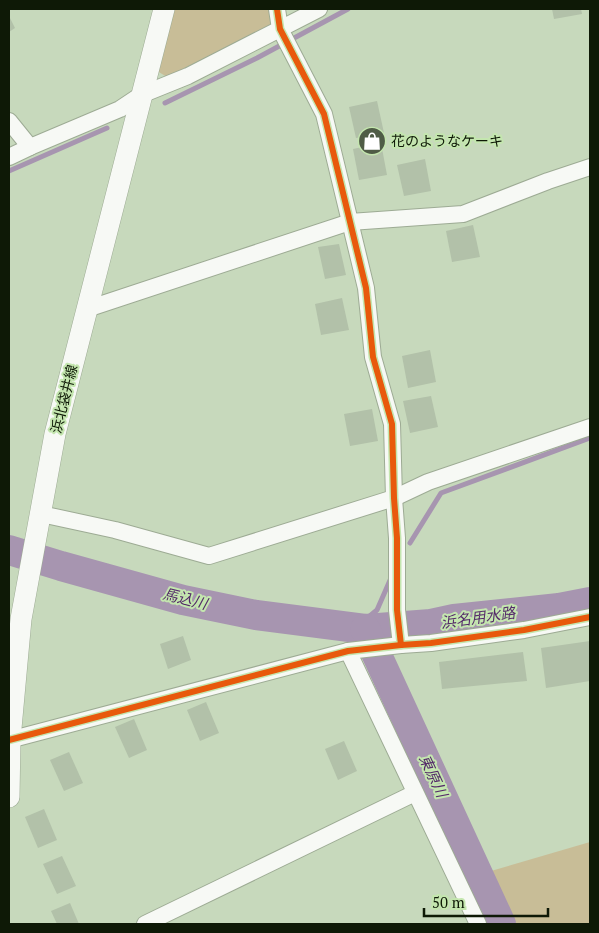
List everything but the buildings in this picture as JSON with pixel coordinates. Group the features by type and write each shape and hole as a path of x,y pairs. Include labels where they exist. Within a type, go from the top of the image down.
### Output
{"main road":[{"name":"浜北袋井線","path":"9,797 10,740 21,620 55,434 164,9"}],"street":[{"path":"277,9 285,37 324,114 366,288 373,357 392,424 397,538 397,610 400,638"},
{"path":"9,157 120,109 142,96 188,76 285,37 319,9"},
{"path":"9,122 30,147"},
{"path":"87,308 350,222 464,214 548,181 590,167"},
{"path":"40,516 115,530 209,556 394,498 428,482 590,427"},
{"path":"10,740 400,638 432,643 524,630 590,617"},
{"path":"348,651 478,924"},
{"path":"145,924 415,793"}],"shaded area":[{"path":"159,9 270,9 272,24 167,77 149,66"},
{"path":"590,842 590,924 516,924 491,871"}],"waterway":[{"path":"165,103 257,58 348,9"},
{"path":"9,171 107,128"},
{"path":"410,543 441,493 590,438"},
{"name":"馬込川","path":"9,550 183,600 256,615 365,629 431,624 454,619 559,608 590,602"},
{"path":"365,629 365,620 377,610 391,578"},
{"name":"東原川","path":"365,629 501,924"}],"cycle path":[{"path":"277,9 280,29 324,114 366,288 373,357 392,424 397,538 397,610 401,645"},
{"path":"9,740 348,651 431,643 524,630 590,617"}],"place":[{"name":"花のようなケーキ","path":"372,141"}],"water label":[{"name":"浜名用水路","path":"478,618"}]}
